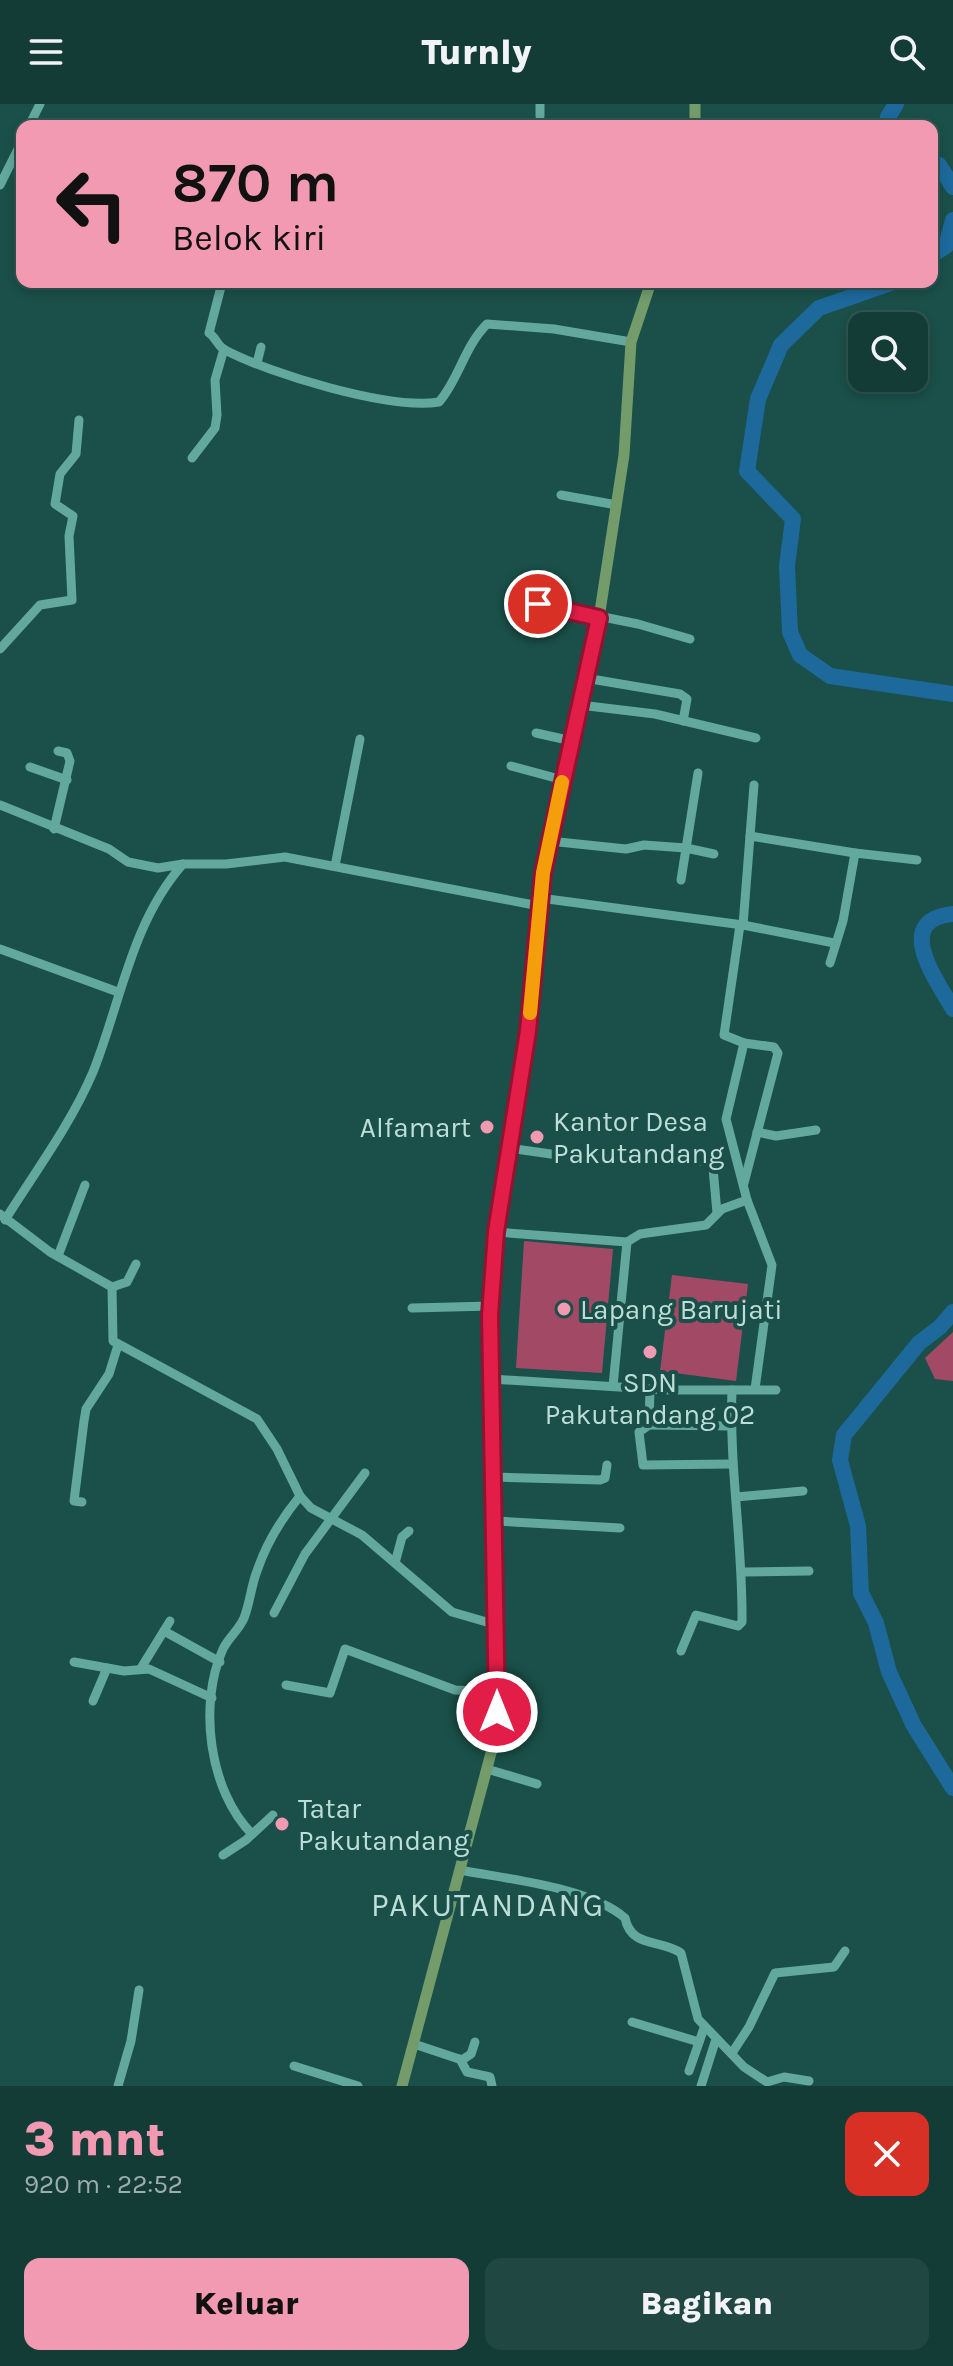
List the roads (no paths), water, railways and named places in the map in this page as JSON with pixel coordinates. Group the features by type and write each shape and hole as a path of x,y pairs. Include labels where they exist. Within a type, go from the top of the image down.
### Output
{"main road":[{"path":"402,2086 495,1738 497,1625 491,1306 496,1232 528,1031 549,841 599,618 624,455 631,342 649,288"}],"street":[{"path":"540,104 540,116"},
{"path":"0,185 16,153"},
{"path":"221,288 209,333 224,349 314,383 421,405 439,402 446,394 462,358 487,324 554,329 631,342"},
{"path":"257,363 261,347"},
{"path":"192,458 215,428 215,380 224,349"},
{"path":"0,649 40,605 72,600 69,536 72,513 55,504 60,474 76,454 79,420"},
{"path":"561,495 617,505"},
{"path":"538,604 638,624 690,639"},
{"path":"585,678 680,694 687,699 683,721"},
{"path":"580,705 683,721 756,738"},
{"path":"536,733 572,741"},
{"path":"335,866 360,739"},
{"path":"54,829 70,756 58,751"},
{"path":"511,766 563,780"},
{"path":"30,767 67,780"},
{"path":"681,880 698,773"},
{"path":"744,1186 778,1053 774,1047 744,1043 724,1035 742,925 754,785"},
{"path":"0,805 109,849 128,862 158,868 285,857 540,902 742,925 834,943"},
{"path":"750,836 917,860"},
{"path":"549,841 626,849 644,845 686,848 714,854"},
{"path":"830,963 843,921 855,853"},
{"path":"136,1264 127,1282 112,1287 58,1256 2,1217 92,1074 139,934 183,864"},
{"path":"0,949 118,992"},
{"path":"744,1043 726,1119 747,1200 772,1265 755,1389"},
{"path":"757,1132 776,1136 816,1130"},
{"path":"508,1148 558,1155 593,1153 708,1162 713,1168 717,1213"},
{"path":"58,1256 85,1185"},
{"path":"496,1232 627,1242 640,1234 701,1227 717,1213 747,1200"},
{"path":"613,1386 627,1242"},
{"path":"112,1287 112,1338 118,1345 257,1419 277,1449 300,1496 322,1516 331,1517 362,1535 452,1612 497,1625"},
{"path":"412,1308 491,1306"},
{"path":"82,1502 74,1501 86,1409 109,1374 118,1345"},
{"path":"492,1379 650,1389 776,1390"},
{"path":"649,1425 650,1389"},
{"path":"681,1651 696,1615 727,1625 738,1626 742,1622 743,1572 731,1464 732,1390"},
{"path":"731,1426 649,1425 639,1432 643,1465 731,1464"},
{"path":"494,1477 600,1480 605,1478 607,1465"},
{"path":"274,1613 305,1554 365,1473"},
{"path":"736,1497 803,1491"},
{"path":"252,1834 236,1816 213,1758 212,1698 224,1648 244,1619 257,1570 272,1536 300,1496"},
{"path":"495,1521 620,1528"},
{"path":"395,1563 402,1537 409,1531"},
{"path":"743,1572 809,1571"},
{"path":"141,1668 170,1621"},
{"path":"164,1631 220,1662"},
{"path":"286,1685 330,1693 345,1649 455,1690 497,1692"},
{"path":"74,1662 124,1671 141,1668 212,1698"},
{"path":"93,1701 107,1668"},
{"path":"487,1769 537,1784"},
{"path":"223,1855 273,1815"},
{"path":"460,1870 550,1889 601,1903 619,1913 634,1938 681,1953 694,2009 704,2028 744,2067 767,2084 784,2077 809,2081"},
{"path":"732,2053 749,2027 775,1973 834,1967 845,1951"},
{"path":"118,2086 131,2041 139,1990"},
{"path":"632,2022 699,2042"},
{"path":"689,2071 704,2028"},
{"path":"701,2086 716,2039"},
{"path":"414,2044 460,2059 471,2054 475,2042"},
{"path":"460,2059 467,2072 490,2077 492,2086"},
{"path":"294,2066 358,2086"}],"waterway":[{"path":"888,120 896,104"},
{"path":"938,165 953,187"},
{"path":"938,251 946,246 953,220"},
{"path":"877,288 819,308 781,345 758,399 747,471 793,519 787,566 790,632 800,655 830,676 953,694"},
{"path":"953,914 935,919 925,927 922,939 929,967 953,1009"},
{"path":"953,1312 919,1343 844,1435 840,1460 858,1526 861,1593 876,1623 889,1672 914,1726 953,1788"}],"place":[{"name":"Alfamart","path":"487,1127"},
{"name":"Kantor Desa Pakutandang","path":"537,1137"},
{"name":"Lapang Barujati","path":"564,1309"},
{"name":"SDN Pakutandang 02","path":"650,1352"},
{"name":"Tatar Pakutandang","path":"282,1824"}],"district":[{"name":"PAKUTANDANG","path":"488,1905"}]}
